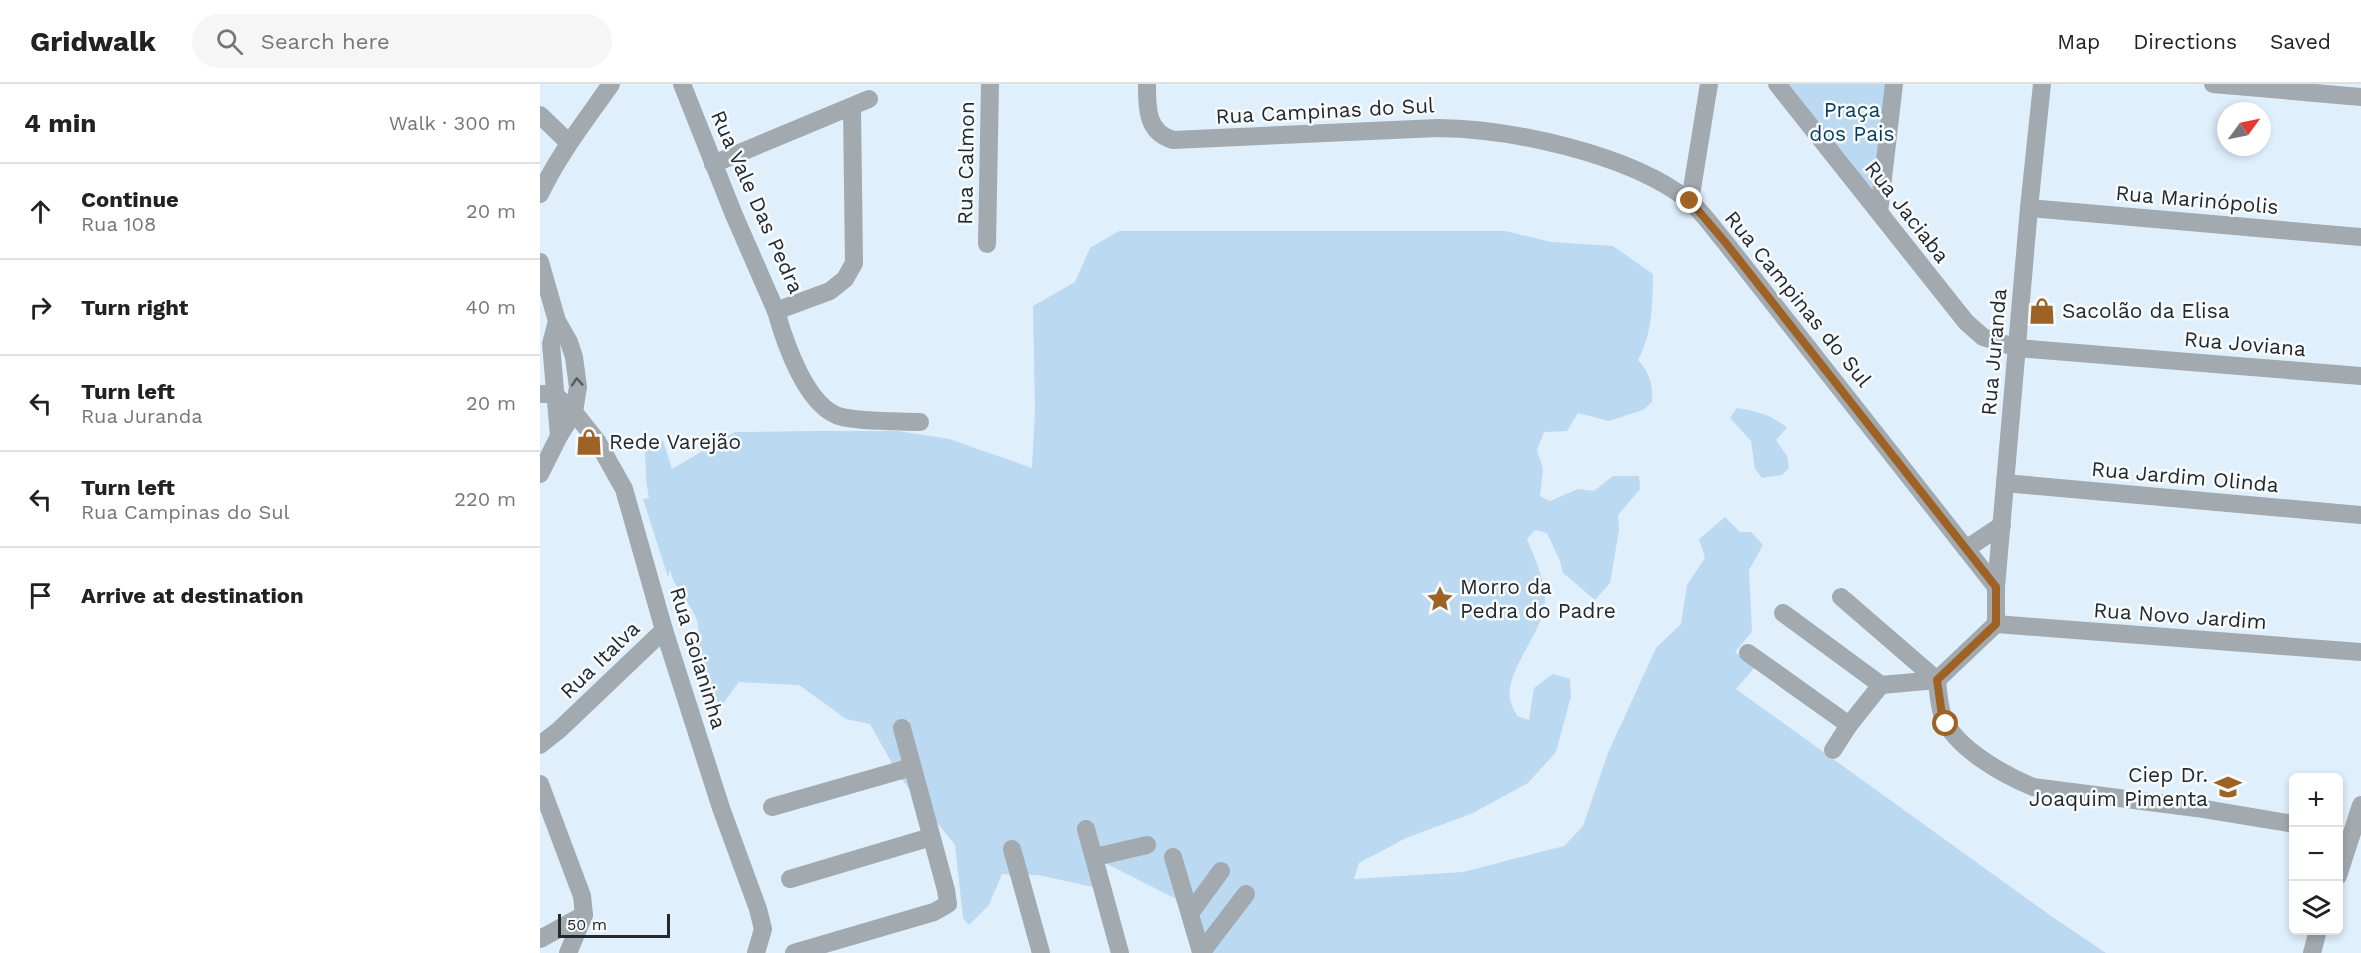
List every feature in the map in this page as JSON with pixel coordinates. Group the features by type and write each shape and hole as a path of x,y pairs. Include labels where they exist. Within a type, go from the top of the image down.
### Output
{"street":[{"path":"540,194 568,143 611,84"},
{"name":"Rua Vale Das Pedra","path":"682,84 713,164 777,311 830,291 845,279 854,263 861,103 713,164"},
{"name":"Rua Calmon","path":"987,244 990,84"},
{"name":"Rua Campinas do Sul","path":"1147,84 1147,107 1151,124 1162,136 1173,140 1438,128 1501,132 1612,160 1652,178 1690,201 1725,242 1996,587"},
{"path":"1690,201 1709,84"},
{"name":"Rua Jaciaba","path":"1777,84 1966,322 1983,337 2017,348"},
{"path":"1879,212 1894,84"},
{"name":"Rua Juranda","path":"1996,624 1996,587 2042,84"},
{"path":"2213,84 2361,97"},
{"path":"540,116 568,143"},
{"name":"Rua Marinópolis","path":"2029,208 2361,237"},
{"path":"540,262 557,321 569,342 574,357 578,387 574,412 540,474"},
{"path":"777,311 781,329 809,392 826,411 843,417 920,422"},
{"path":"557,321 551,344 547,394 559,436"},
{"name":"Rua Joviana","path":"2017,348 2361,376"},
{"name":"Rua Goianinha","path":"547,394 574,412 597,441 624,489 664,630 721,808 758,909 763,929 762,951"},
{"name":"Rua Jardim Olinda","path":"2005,483 2361,515"},
{"path":"1966,549 2002,525"},
{"path":"1841,597 1937,680 1942,715 1946,724 1970,749 2012,778 2033,787 2204,809 2289,823"},
{"path":"1783,614 1881,685 1937,680 1996,624"},
{"name":"Rua Novo Jardim","path":"1996,624 2361,652"},
{"name":"Rua Italva","path":"540,745 559,730 664,630"},
{"path":"1748,653 1849,724"},
{"path":"1833,750 1849,724 1881,685"},
{"path":"794,953 934,912 948,904 902,728"},
{"path":"772,807 912,767"},
{"path":"540,784 582,896 584,915 568,953"},
{"path":"2345,833 2361,805"},
{"path":"1086,829 1120,953"},
{"path":"790,879 931,837"},
{"path":"1095,857 1148,845"},
{"path":"1012,849 1041,953"},
{"path":"1173,857 1191,912 1201,953"},
{"path":"1191,912 1221,872"},
{"path":"1201,953 1246,894"},
{"path":"540,939 584,915"},
{"path":"2312,953 2317,935"}],"green space":[{"name":"Praça dos Pais","path":"1777,84 1891,84 1880,211"},
{"path":"1119,231 1505,231 1551,242 1613,246 1653,274 1649,329 1638,360 1650,380 1652,402 1643,410 1609,421 1578,413 1567,431 1544,432 1537,450 1543,469 1540,496 1550,501 1578,489 1594,491 1613,476 1639,476 1640,489 1618,515 1619,530 1610,583 1595,600 1563,573 1547,533 1535,530 1527,539 1540,574 1545,601 1541,620 1512,679 1510,699 1517,716 1529,720 1534,688 1553,674 1570,679 1571,696 1556,752 1528,783 1473,813 1406,838 1359,863 1354,879 1463,872 1564,846 1583,826 1608,753 1656,648 1681,624 1687,585 1705,558 1699,539 1725,517 1740,532 1751,532 1763,545 1749,570 1752,632 1735,652 1755,667 1736,689 2051,916 2106,953 1194,953 1198,910 1105,863 1093,887 1038,875 1002,874 989,905 969,925 963,918 955,845 899,776 870,724 846,719 799,685 739,682 718,710 715,695 698,667 698,623 675,583 670,569 668,577 643,499 649,498 646,481 645,438 663,441 672,469 735,432 816,431 898,431 949,439 1032,468 1035,409 1033,306 1075,282 1090,248"},
{"path":"1737,408 1764,414 1787,428 1776,440 1787,456 1789,468 1782,475 1762,478 1755,469 1751,441 1730,418"}],"building":[{"name":"Sacolão da Elisa","path":"2036,302 2050,303 2049,319 2035,319"}],"place":[{"name":"Sacolão da Elisa","path":"2042,311"},
{"name":"Rede Varejão","path":"589,442"},
{"name":"Morro da Pedra do Padre","path":"1440,599"},
{"name":"Ciep Dr. Joaquim Pimenta","path":"2228,787"}],"route":[{"path":"1690,201 1808,346 1996,587 1996,624 1937,680 1942,715 1946,724"}]}
